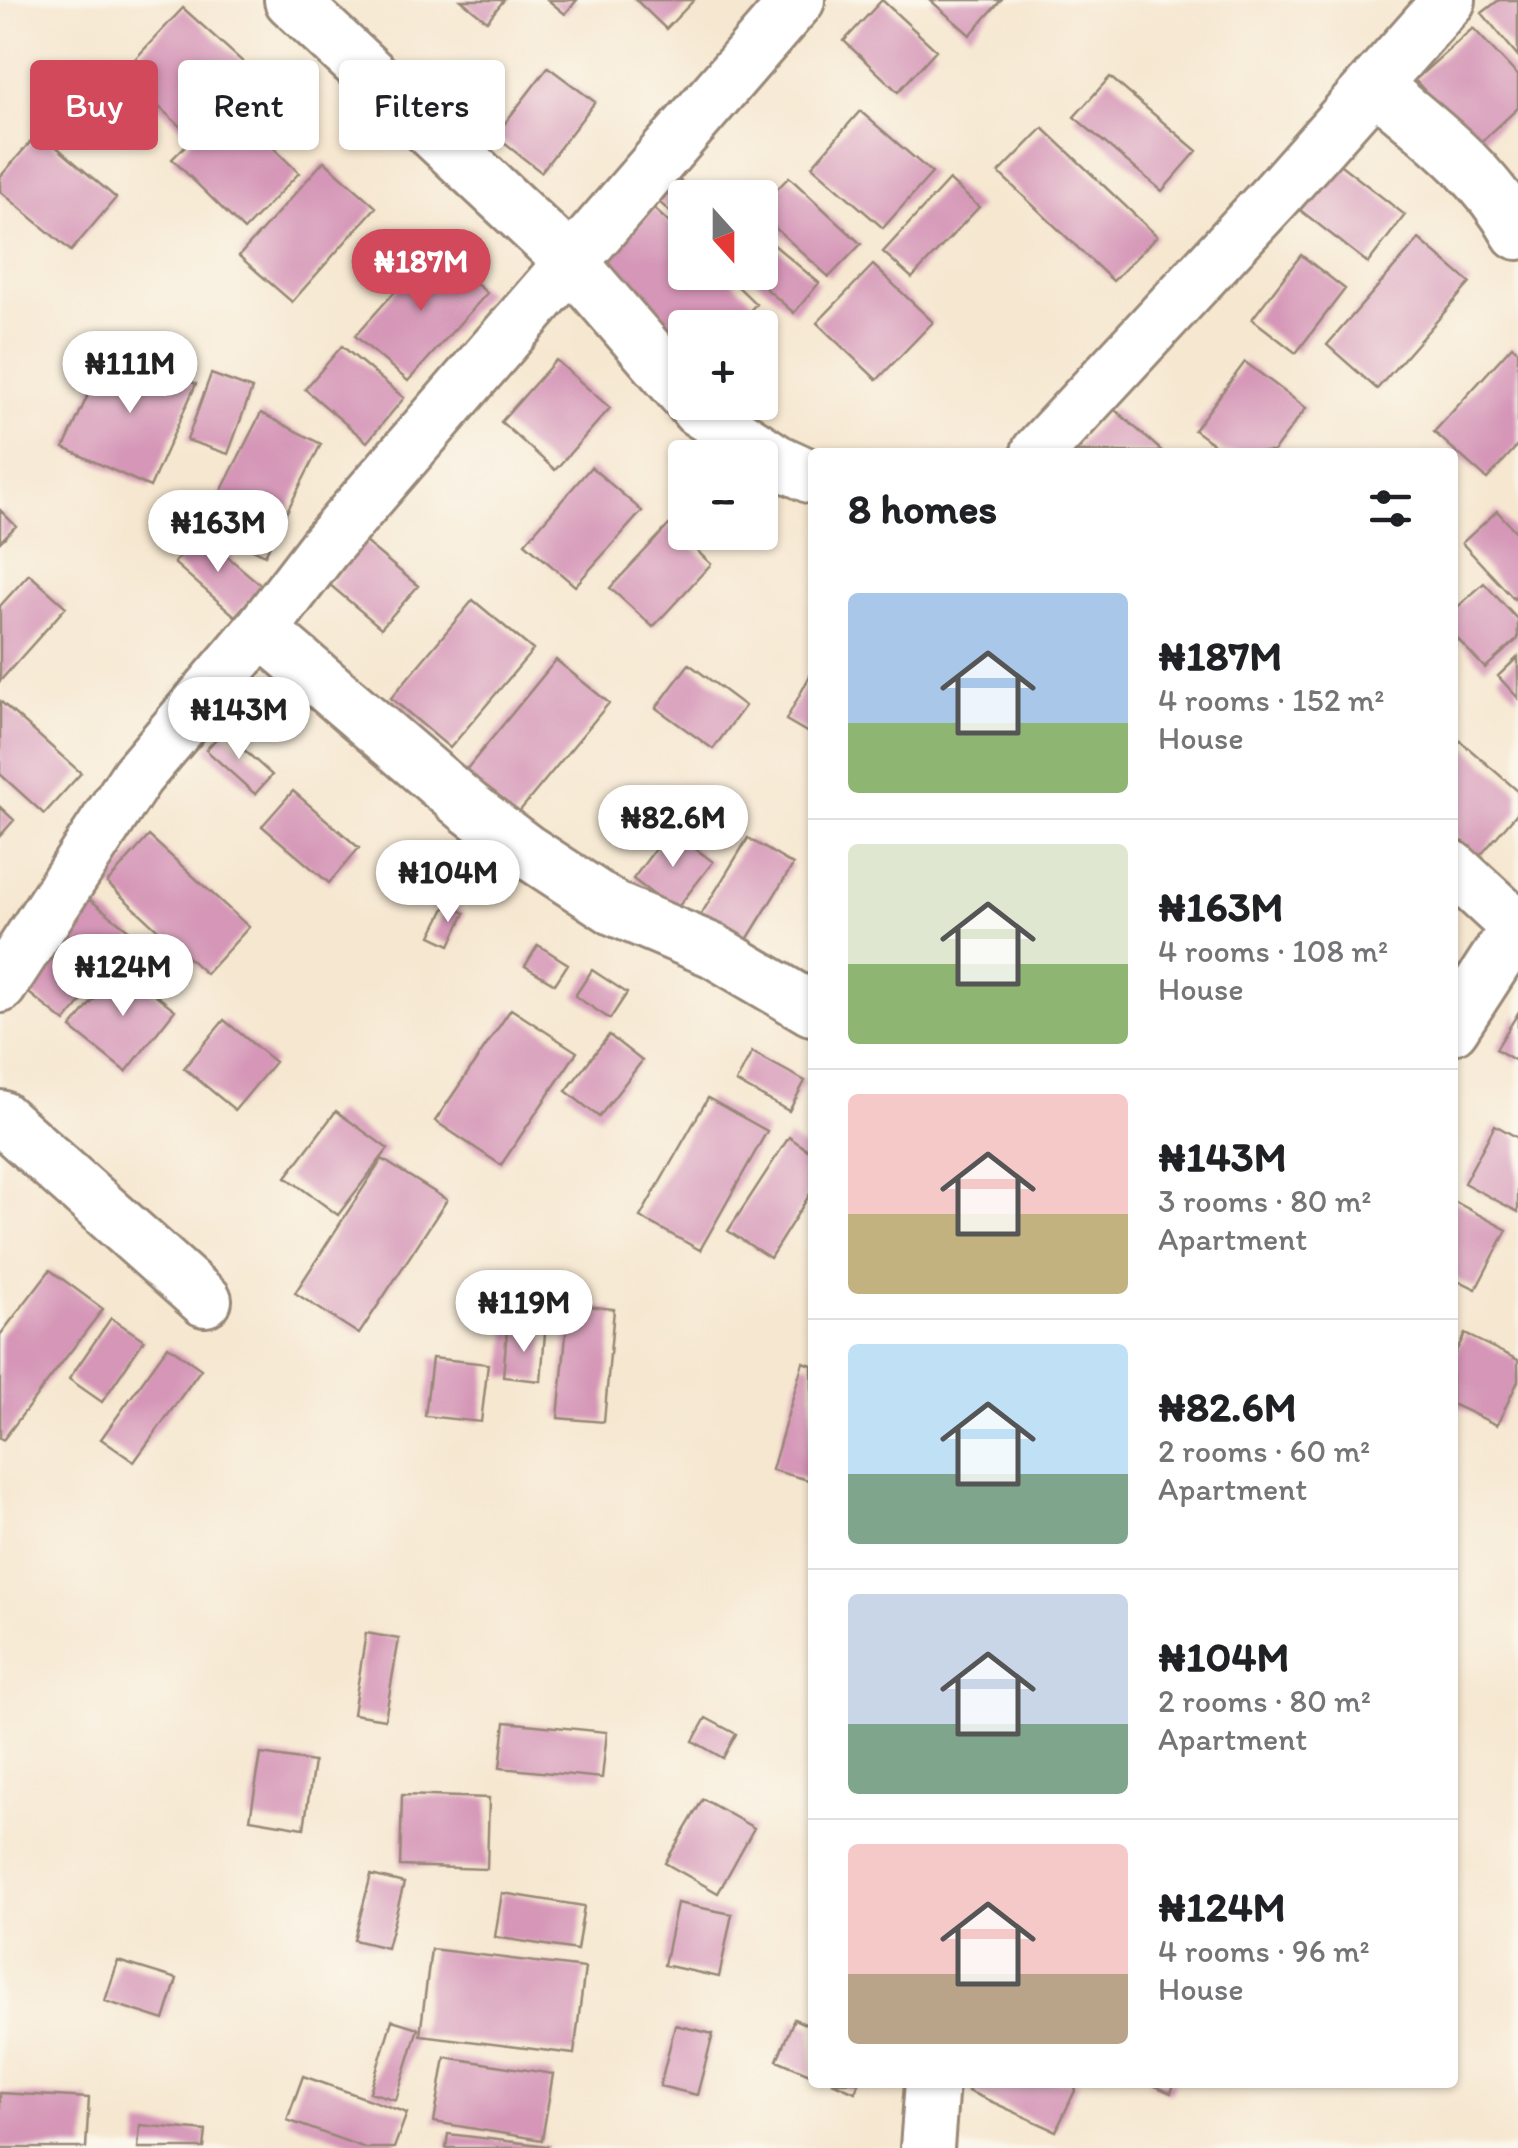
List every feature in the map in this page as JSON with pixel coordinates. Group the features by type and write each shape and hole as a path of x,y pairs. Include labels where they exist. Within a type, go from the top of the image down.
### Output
{"street":[{"path":"291,0 570,262 668,374"},
{"path":"0,986 137,776 261,630 324,548 798,0"},
{"path":"1042,448 1278,193 1448,0"},
{"path":"1374,85 1462,159 1491,190 1518,233"},
{"path":"713,420 776,461 808,476"},
{"path":"261,630 454,795 525,850 614,909 714,952 808,1008"},
{"path":"1458,872 1518,927 1458,1019"},
{"path":"0,1117 205,1300"},
{"path":"927,2148 932,2088"}],"building":[{"path":"461,0 504,0 487,21"},
{"path":"548,0 577,0 565,14"},
{"path":"636,0 694,0 666,29"},
{"path":"882,0 936,50 898,92 844,41"},
{"path":"930,0 1001,0 970,35"},
{"path":"1499,0 1518,0 1518,56 1482,13"},
{"path":"183,8 241,60 178,60 178,124 158,106 158,60 134,60"},
{"path":"1473,28 1518,76 1518,108 1476,147 1415,80"},
{"path":"548,67 595,102 541,172 505,144 505,123"},
{"path":"1110,77 1197,151 1162,191 1074,117"},
{"path":"860,111 932,173 883,228 812,166"},
{"path":"1043,128 1157,236 1113,281 999,173"},
{"path":"30,142 30,150 60,150 116,198 71,251 0,191 0,177"},
{"path":"181,150 276,150 299,173 244,230 172,159"},
{"path":"324,161 376,207 292,302 239,256"},
{"path":"1337,162 1405,215 1368,263 1300,210"},
{"path":"672,174 679,180 668,180 668,210 652,196"},
{"path":"789,177 861,244 829,277 778,230 778,188"},
{"path":"949,180 979,207 912,278 883,252"},
{"path":"653,208 668,222 668,290 742,290 756,304 750,310 668,310 668,349 589,276"},
{"path":"1419,239 1470,283 1377,389 1327,345"},
{"path":"435,247 487,293 408,381 355,336"},
{"path":"778,248 819,283 794,313 768,290 778,290"},
{"path":"1301,255 1345,289 1296,353 1252,319"},
{"path":"873,265 933,322 877,380 817,323"},
{"path":"110,346 196,384 150,487 64,448"},
{"path":"342,346 404,398 367,442 305,389"},
{"path":"1512,346 1518,351 1518,445 1487,479 1458,453 1458,448 1452,448 1434,432"},
{"path":"556,360 610,408 555,470 501,422"},
{"path":"1245,362 1306,408 1276,448 1219,448 1194,430"},
{"path":"211,374 252,389 228,454 187,440"},
{"path":"1113,408 1158,448 1076,448"},
{"path":"261,413 321,444 265,555 204,525"},
{"path":"591,467 642,511 575,586 525,543"},
{"path":"0,510 16,526 0,542"},
{"path":"1497,511 1518,534 1518,594 1514,599 1462,543"},
{"path":"668,526 668,550 696,550 711,564 653,627 610,588"},
{"path":"200,533 262,586 235,616 174,563"},
{"path":"364,541 418,586 381,628 329,584"},
{"path":"29,574 66,607 0,681 0,606"},
{"path":"1484,583 1518,620 1518,639 1485,668 1458,639 1458,607"},
{"path":"473,600 533,650 450,748 391,698"},
{"path":"1518,657 1518,698 1498,676"},
{"path":"556,660 609,703 513,819 461,776"},
{"path":"689,664 745,706 713,749 656,708"},
{"path":"808,679 808,733 786,720"},
{"path":"0,701 81,773 44,814 0,774"},
{"path":"223,731 272,775 255,794 206,750"},
{"path":"1458,739 1518,791 1518,812 1479,857 1458,840"},
{"path":"293,791 359,848 329,883 262,826"},
{"path":"0,807 14,820 0,836"},
{"path":"670,829 713,862 675,911 633,879"},
{"path":"149,836 249,927 206,974 107,883"},
{"path":"748,838 793,865 745,943 700,916"},
{"path":"89,899 135,935 65,1022 19,985"},
{"path":"447,904 465,913 450,945 431,936"},
{"path":"538,945 568,964 555,984 525,966"},
{"path":"120,967 175,1010 126,1072 71,1028"},
{"path":"592,970 627,993 610,1019 575,996"},
{"path":"511,1009 577,1052 501,1165 435,1121"},
{"path":"1518,1013 1518,1062 1496,1049"},
{"path":"224,1020 275,1062 235,1110 184,1068"},
{"path":"609,1035 642,1061 599,1117 566,1091"},
{"path":"752,1052 805,1081 789,1111 736,1082"},
{"path":"708,1098 767,1131 700,1250 640,1217"},
{"path":"336,1111 388,1149 338,1215 286,1177"},
{"path":"1495,1125 1518,1138 1518,1212 1464,1183"},
{"path":"789,1137 808,1150 808,1197 770,1258 728,1231"},
{"path":"382,1159 447,1200 359,1334 295,1293"},
{"path":"1458,1203 1507,1230 1476,1289 1458,1280"},
{"path":"50,1270 103,1309 3,1440 0,1335"},
{"path":"569,1304 614,1309 604,1422 558,1418"},
{"path":"111,1318 144,1340 102,1402 69,1379"},
{"path":"507,1330 545,1333 541,1381 503,1377"},
{"path":"1465,1334 1518,1360 1518,1381 1497,1425 1458,1407 1458,1347"},
{"path":"168,1346 201,1369 134,1462 101,1439"},
{"path":"432,1358 488,1364 481,1422 425,1416"},
{"path":"803,1362 808,1364 808,1480 772,1470"},
{"path":"366,1633 399,1639 385,1719 353,1714"},
{"path":"706,1718 736,1734 723,1758 693,1741"},
{"path":"505,1722 607,1732 602,1778 500,1768"},
{"path":"261,1754 314,1762 304,1828 250,1819"},
{"path":"402,1795 489,1798 487,1869 400,1866"},
{"path":"703,1799 754,1828 718,1893 665,1863"},
{"path":"371,1875 404,1883 387,1948 354,1940"},
{"path":"502,1893 584,1906 577,1950 495,1937"},
{"path":"677,1903 732,1914 719,1977 664,1965"},
{"path":"431,1949 585,1968 574,2054 420,2035"},
{"path":"118,1961 177,1979 164,2020 105,2001"},
{"path":"794,2019 808,2025 808,2073 777,2060"},
{"path":"392,2020 418,2028 396,2100 370,2092"},
{"path":"675,2025 713,2034 697,2095 660,2086"},
{"path":"445,2057 553,2074 542,2140 434,2122"},
{"path":"303,2076 407,2113 394,2148 365,2148 287,2120"},
{"path":"969,2088 1076,2088 1056,2131 968,2091"},
{"path":"0,2093 89,2098 86,2148 0,2148"},
{"path":"140,2125 206,2131 204,2148 138,2148"},
{"path":"448,2134 548,2146 446,2148"}]}
